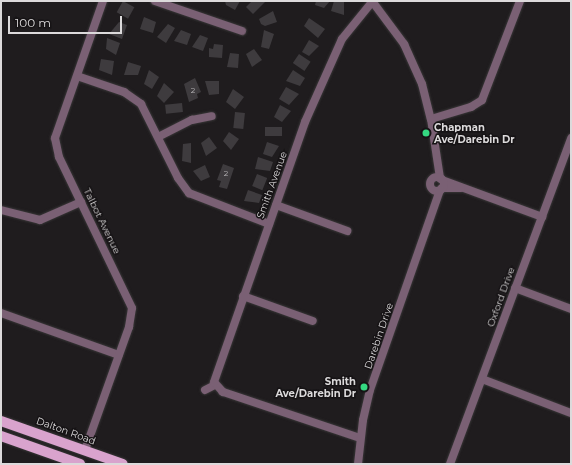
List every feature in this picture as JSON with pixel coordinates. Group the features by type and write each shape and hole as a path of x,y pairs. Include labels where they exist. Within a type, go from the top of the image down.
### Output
{"main road":[{"name":"Dalton Road","path":"1,421 123,464"},
{"path":"1,436 80,464"}],"street":[{"name":"Talbot Avenue","path":"85,450 131,320 132,308 81,202 55,142 103,1"},
{"path":"155,1 242,32"},
{"path":"372,1 409,55 422,84 431,118 438,179 441,189"},
{"name":"Smith Avenue","path":"215,386 216,374 305,122 339,43 372,1"},
{"path":"431,118 471,107 482,100 520,1"},
{"path":"77,76 135,99 145,111 178,178 189,193 269,224"},
{"path":"158,138 192,120 212,116"},
{"name":"Oxford Drive","path":"450,464 571,138"},
{"path":"438,179 542,217"},
{"name":"Darebin Drive","path":"430,217 432,189 438,179"},
{"path":"432,189 462,188"},
{"name":"Darebin Drive","path":"358,464 360,438 370,390 441,189"},
{"path":"1,210 40,220 81,202"},
{"path":"276,205 347,231"},
{"path":"515,288 571,308"},
{"path":"243,296 313,321"},
{"path":"1,313 119,355"},
{"path":"482,379 571,413"},
{"path":"205,390 215,386 231,395 360,438"}],"building":[{"path":"123,1 134,7 128,19 117,12"},
{"path":"225,1 240,1 235,10 226,5"},
{"path":"252,1 266,1 253,14 246,7"},
{"path":"316,1 330,1 324,8 315,5"},
{"path":"334,1 344,1 344,15 331,11"},
{"path":"273,11 277,22 265,26 261,24 259,19"},
{"path":"144,17 156,22 153,33 140,29"},
{"path":"309,18 325,29 318,38 304,26"},
{"path":"119,22 127,25 122,39 109,34"},
{"path":"168,24 175,28 166,43 157,37"},
{"path":"181,30 191,34 187,45 174,41"},
{"path":"264,30 274,34 269,49 261,47"},
{"path":"200,35 208,38 203,51 192,47"},
{"path":"107,38 120,43 116,55 106,49"},
{"path":"309,40 319,46 309,56 302,52"},
{"path":"214,44 223,45 222,58 209,57 209,48 213,49"},
{"path":"254,49 262,60 252,67 246,54"},
{"path":"230,53 239,54 238,68 227,67"},
{"path":"299,54 311,62 304,71 293,63"},
{"path":"101,59 114,61 112,75 99,70"},
{"path":"128,62 141,66 138,75 124,75"},
{"path":"149,70 159,77 152,89 144,84"},
{"path":"293,70 305,78 300,86 286,81"},
{"path":"195,78 201,92 197,94 198,98 189,102 184,84"},
{"path":"205,81 219,81 219,94 209,95"},
{"path":"164,83 174,92 164,103 157,96"},
{"path":"286,87 299,94 289,105 279,99"},
{"path":"233,89 244,97 235,109 226,102"},
{"path":"182,103 183,112 166,114 165,105"},
{"path":"280,105 291,111 282,122 274,117"},
{"path":"235,112 245,113 243,129 233,128"},
{"path":"265,127 282,127 282,136 265,136"},
{"path":"229,132 239,139 231,150 223,141"},
{"path":"209,137 217,148 206,156 201,143"},
{"path":"267,142 279,146 272,157 263,154"},
{"path":"191,143 191,163 182,161 183,144"},
{"path":"258,157 273,162 270,171 255,169"},
{"path":"223,164 234,168 227,189 219,187 221,181 217,180"},
{"path":"205,165 210,177 201,181 193,171"},
{"path":"257,174 267,178 262,190 252,186"},
{"path":"248,190 262,195 259,203 244,201"}],"place":[{"name":"Chapman Ave/Darebin Dr","path":"426,133"},
{"name":"Smith Ave/Darebin Dr","path":"364,387"}]}
